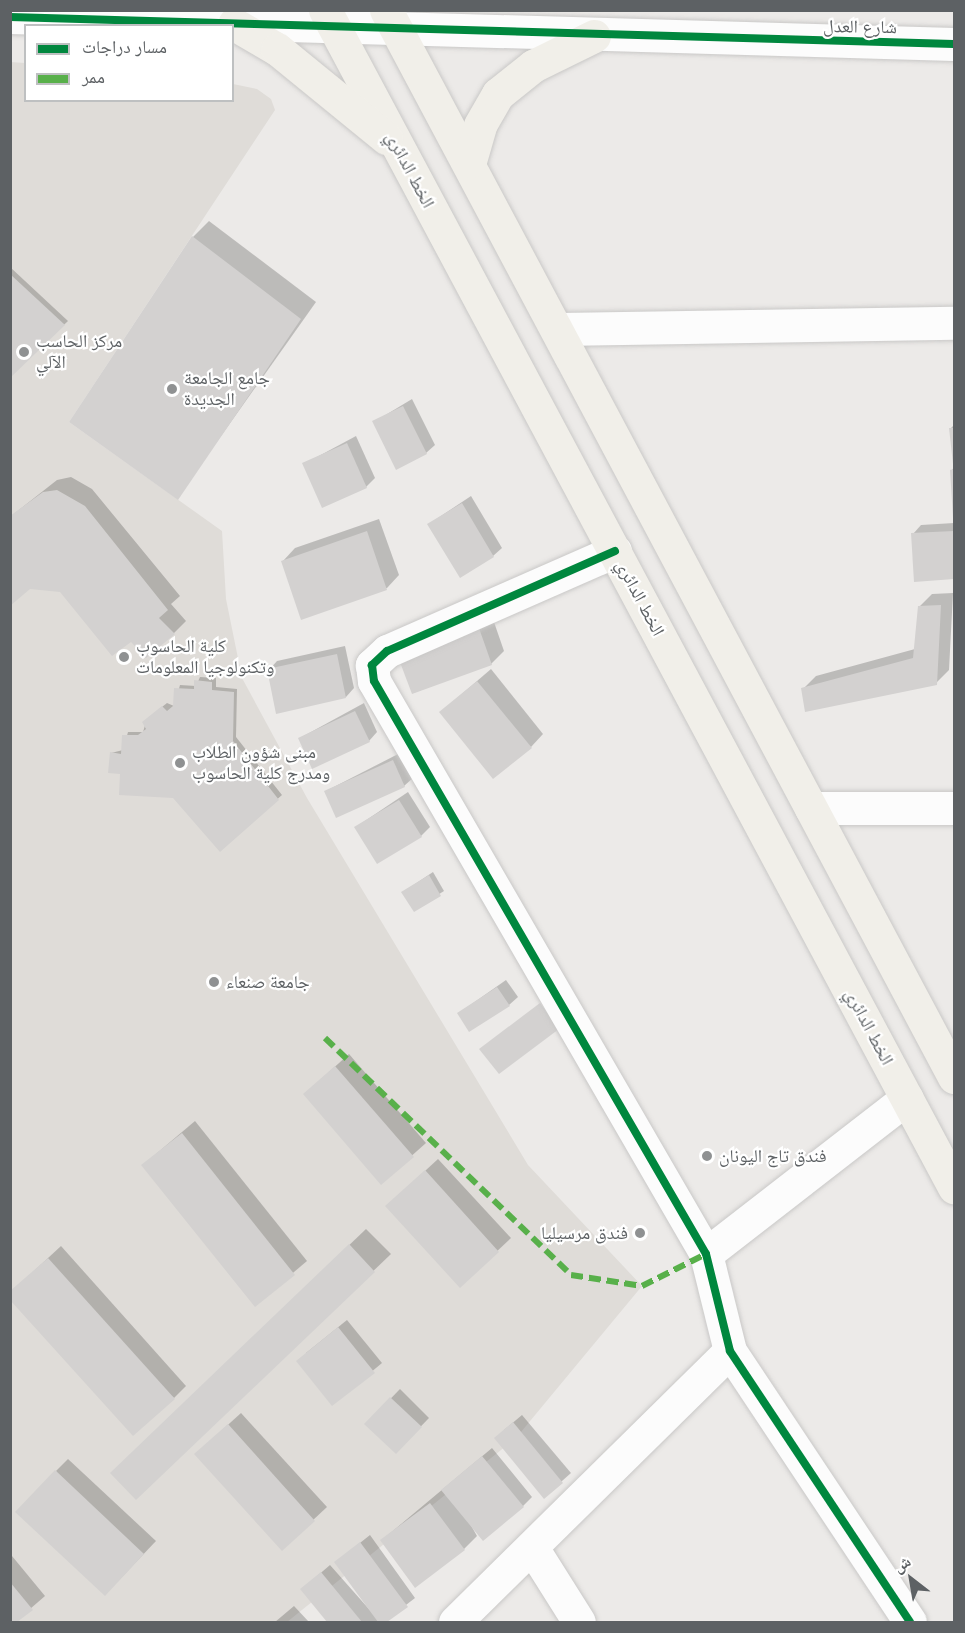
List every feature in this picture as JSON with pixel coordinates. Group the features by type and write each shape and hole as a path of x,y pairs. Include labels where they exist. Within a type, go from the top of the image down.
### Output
{"main road":[{"name":"الخط الدائري","path":"328,18 954,1186"},
{"path":"391,18 560,329 954,1077"},
{"path":"234,24 277,49 398,147"},
{"path":"470,161 480,124 498,94 533,66 594,36"}],"street":[{"name":"شارع العدل","path":"10,17 234,24 328,18 391,18 594,36 954,44"},
{"path":"560,329 954,322"},
{"path":"615,551 387,651 372,664 374,681 706,1254 730,1351 910,1623"},
{"path":"811,808 954,808"},
{"path":"706,1254 908,1098"},
{"path":"455,1623 533,1550 730,1351"},
{"path":"533,1550 579,1623"}],"shaded area":[{"name":"جامعة صنعاء","path":"10,62 24,63 24,102 234,102 234,84 257,89 271,99 275,110 69,422 222,531 226,599 242,678 307,798 528,1165 642,1286 516,1438 287,1622 11,1622"}],"building":[{"name":"جامع الجامعة الجديدة","path":"192,236 301,319 178,500 69,422"},
{"name":"مركز الحاسب الآلي","path":"10,274 65,325 10,378"},
{"path":"403,406 427,454 396,470 372,421"},
{"path":"949,428 954,428 954,464 953,464"},
{"path":"347,443 367,488 322,508 302,463"},
{"path":"954,469 954,518 953,518 950,470"},
{"name":"كلية الحاسوب وتكنولوجيا المعلومات","path":"57,490 85,506 168,610 159,618 175,634 146,658 131,642 112,656 60,592 30,589 10,606 10,516 43,492"},
{"path":"462,503 494,557 460,578 427,524"},
{"path":"367,531 387,590 301,620 281,561"},
{"path":"954,531 954,579 914,582 911,533"},
{"path":"941,605 937,685 805,712 801,688 913,658 918,606"},
{"path":"473,611 492,665 412,694 392,641"},
{"path":"337,654 346,698 276,714 267,669"},
{"name":"مبنى شؤون الطلاب ومدرج كلية الحاسوب","path":"194,680 212,682 212,690 234,692 233,741 279,800 220,852 173,798 119,795 120,774 108,773 110,752 121,754 122,735 138,735 146,729 142,722 162,706 167,711 173,706 174,688 194,689"},
{"path":"477,681 532,748 493,779 439,712"},
{"path":"355,711 370,742 312,769 298,738"},
{"path":"393,760 405,787 336,818 324,791"},
{"path":"399,800 422,837 377,864 354,827"},
{"path":"429,875 441,896 414,912 401,892"},
{"path":"497,987 510,1006 469,1032 457,1013"},
{"path":"540,1003 559,1029 499,1074 479,1049"},
{"path":"335,1066 414,1157 381,1185 303,1094"},
{"path":"182,1133 295,1275 255,1307 141,1165"},
{"path":"425,1170 499,1252 460,1288 385,1206"},
{"path":"349,1244 375,1272 136,1500 110,1473"},
{"path":"48,1258 175,1399 133,1436 10,1300 10,1291"},
{"path":"338,1327 375,1373 332,1406 296,1361"},
{"path":"390,1397 422,1427 396,1454 364,1424"},
{"path":"513,1422 563,1483 544,1499 494,1438"},
{"path":"228,1424 315,1521 282,1551 194,1454"},
{"path":"482,1456 524,1507 483,1541 441,1490"},
{"path":"55,1470 144,1554 105,1596 15,1512"},
{"path":"430,1503 465,1550 415,1588 380,1540"},
{"path":"360,1542 408,1607 387,1622 378,1622 334,1562"},
{"path":"321,1572 362,1622 327,1622 300,1589"},
{"path":"10,1582 33,1610 17,1622 10,1622"}],"marked path":[{"path":"325,1038 571,1275 642,1286 706,1254"}],"cycle path":[{"path":"10,17 954,44"},
{"path":"615,551 387,651 372,665 374,681 706,1254 730,1351 910,1622"}],"place":[{"name":"مركز الحاسب الآلي","path":"24,352"},
{"name":"جامع الجامعة الجديدة","path":"172,389"},
{"name":"كلية الحاسوب وتكنولوجيا المعلومات","path":"124,657"},
{"name":"مبنى شؤون الطلاب ومدرج كلية الحاسوب","path":"180,763"},
{"name":"جامعة صنعاء","path":"214,982"},
{"name":"فندق تاج اليونان","path":"707,1156"},
{"name":"فندق مرسيليا","path":"640,1233"}]}
